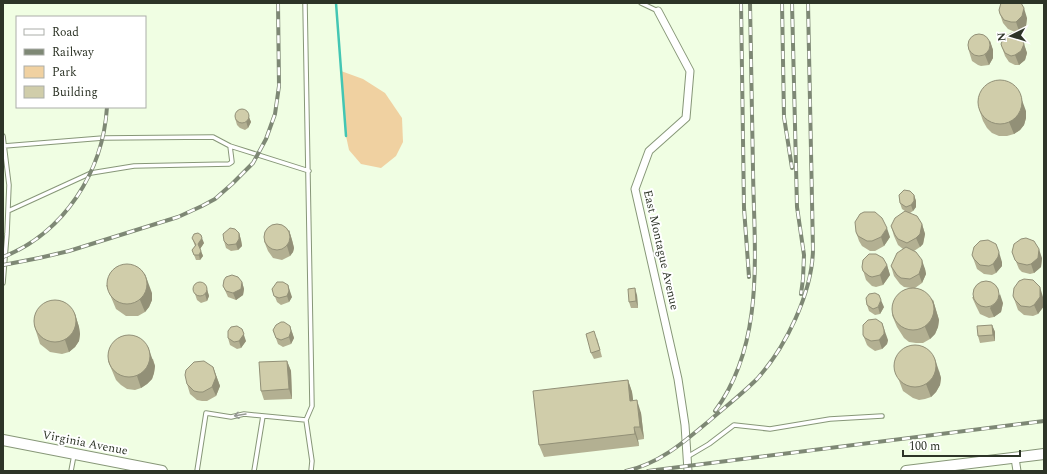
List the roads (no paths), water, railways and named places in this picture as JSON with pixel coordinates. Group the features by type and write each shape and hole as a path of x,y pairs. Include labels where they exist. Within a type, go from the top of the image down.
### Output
{"main road":[{"name":"Virginia Avenue","path":"3,440 162,471"},
{"path":"912,471 1044,454"}],"street":[{"name":"East Montague Avenue","path":"658,11 690,71 686,118 649,151 635,188 678,379 685,425 688,471"},
{"path":"1015,458 1017,471"}],"lane":[{"path":"305,3 312,406 306,420 312,461 311,471"},
{"path":"641,3 658,11"},
{"path":"3,136 9,185 3,283"},
{"path":"4,146 103,138 213,137 230,146 309,171"},
{"path":"8,211 91,173 134,166 229,164 232,162 230,146"},
{"path":"197,471 206,413 231,416 244,414 306,420"},
{"path":"254,471 263,416"},
{"path":"687,457 709,444 734,425 770,430 830,419 882,416"},
{"path":"71,471 75,454"}],"waterway":[{"path":"336,3 346,136"}],"railway":[{"path":"3,265 69,251 178,217 215,199 232,184 253,163 266,139 275,114 279,86 278,3"},
{"path":"741,3 744,208 749,277"},
{"path":"715,411 731,384 743,355 750,326 754,295 755,232 750,3"},
{"path":"782,3 784,117 792,168"},
{"path":"792,3 797,207 804,255 801,294"},
{"path":"626,471 638,468 660,458 700,429 751,385 768,366 796,319 808,284 813,250 808,3"},
{"path":"3,257 25,246 44,233 62,216 76,197 88,177 98,154 104,131 107,108"},
{"path":"648,471 1044,421"}]}
